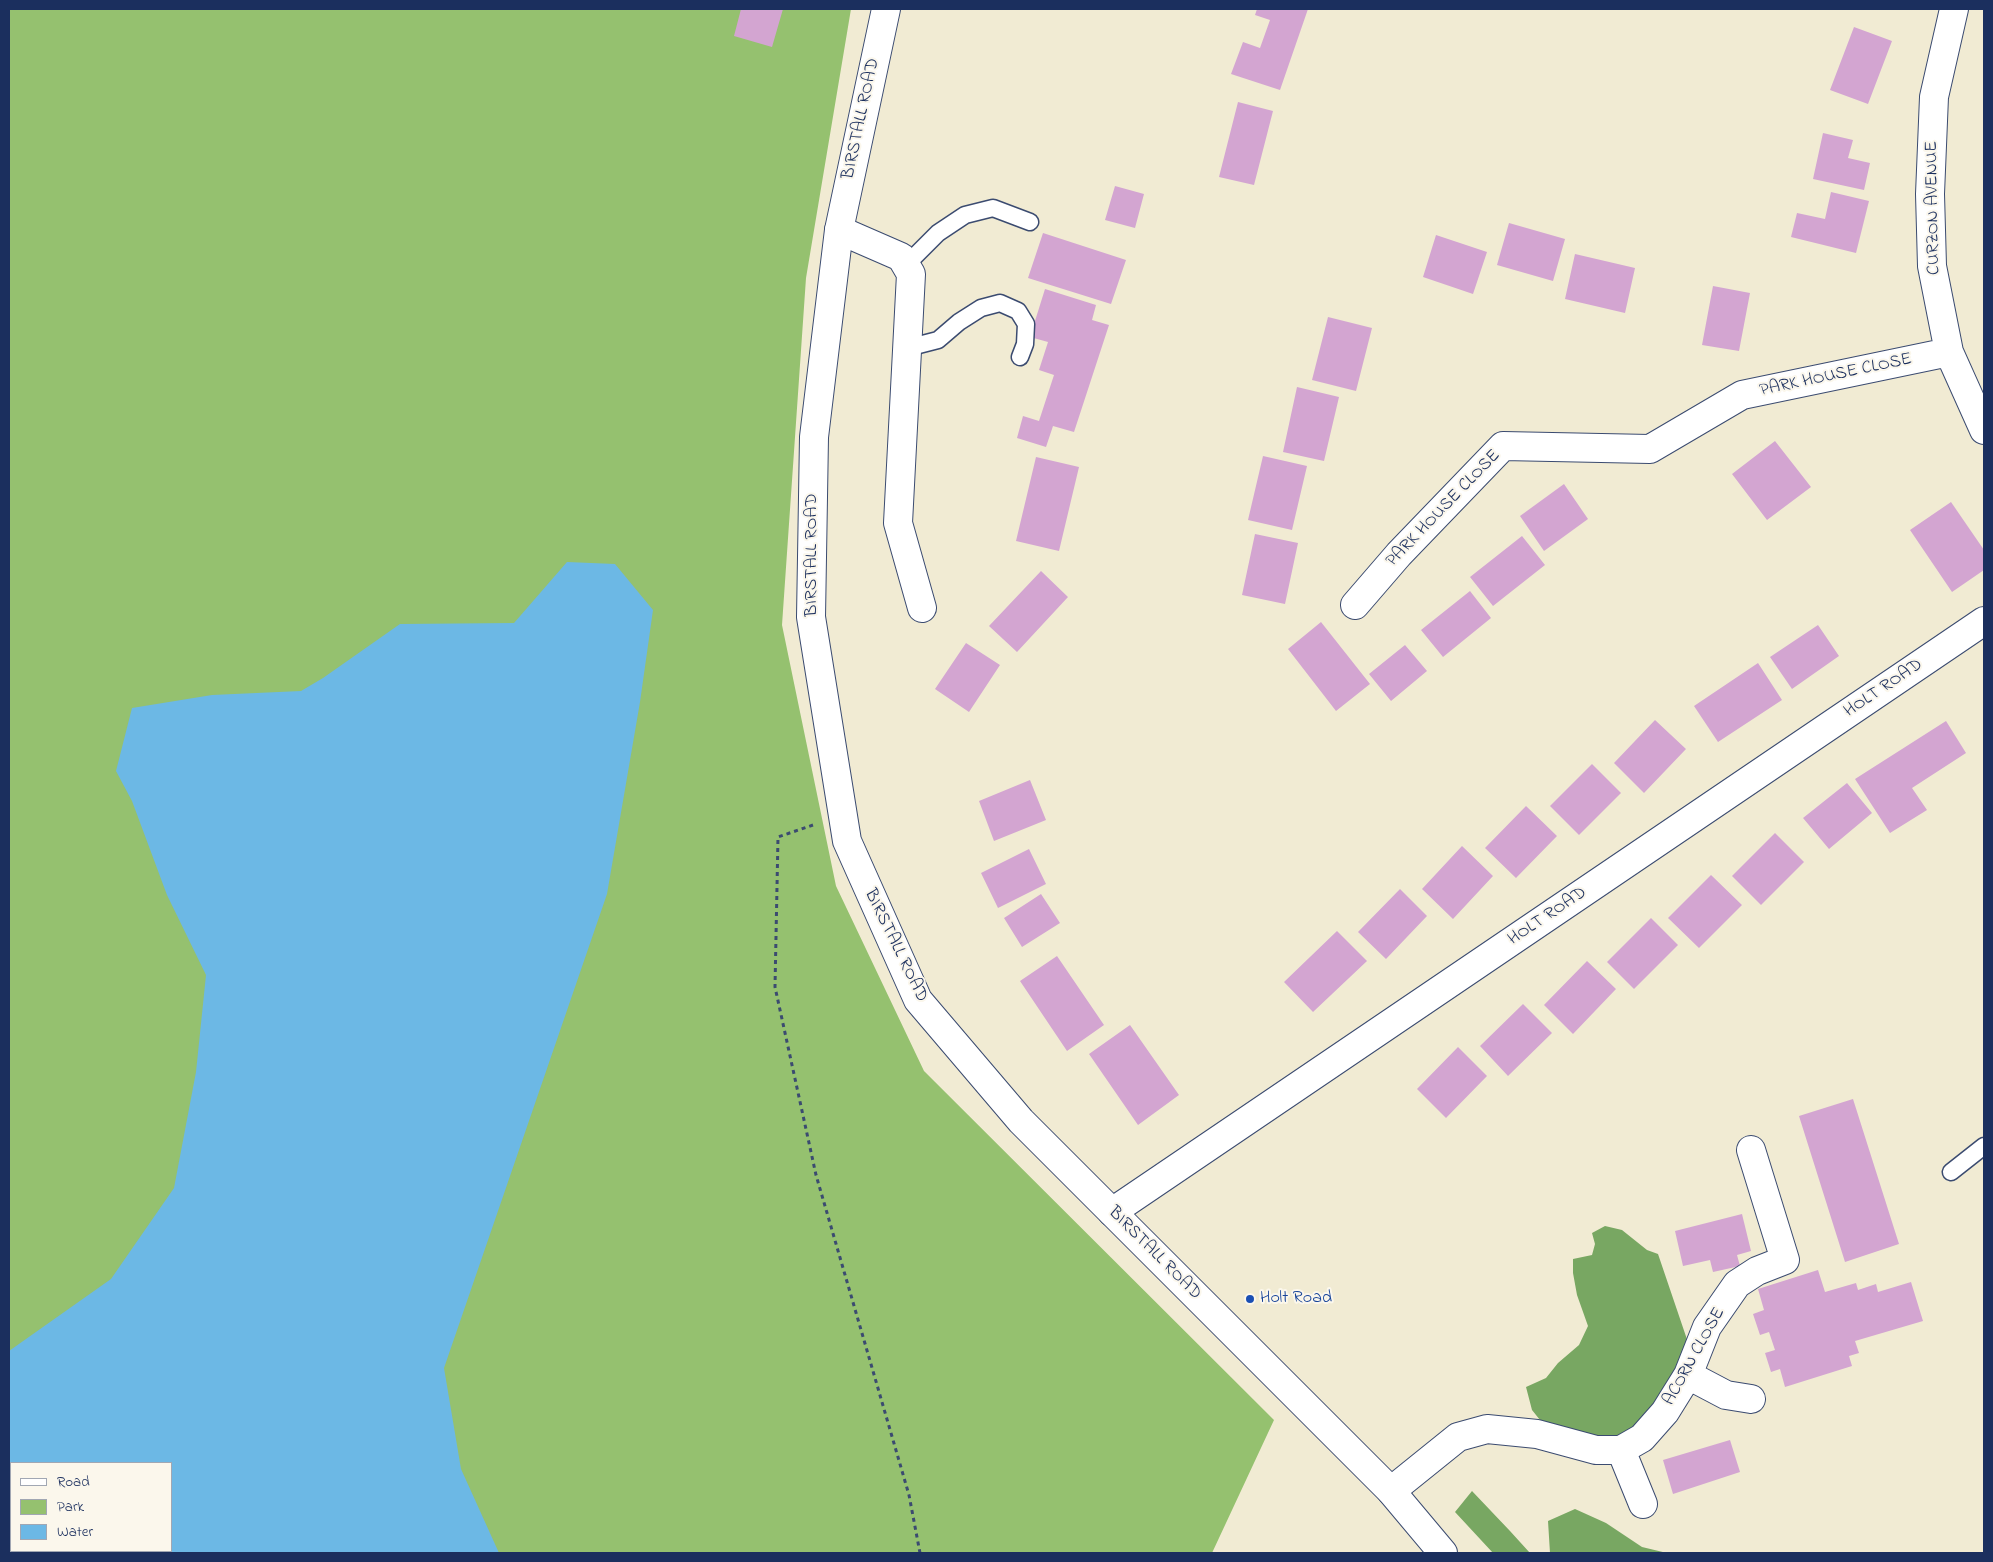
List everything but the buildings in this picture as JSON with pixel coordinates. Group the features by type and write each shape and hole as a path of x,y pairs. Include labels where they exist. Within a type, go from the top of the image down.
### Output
{"street":[{"name":"BIRSTALL ROAD","path":"886,9 839,230 814,437 811,617 847,841 918,1000 1021,1122 1391,1491 1443,1553"},
{"name":"CURZON AVENUE","path":"1945,12 1934,97 1930,194 1932,266 1949,352 1984,430"},
{"path":"839,230 901,257 911,274 898,523 922,608"},
{"name":"PARK HOUSE CLOSE","path":"1355,605 1400,554 1503,446 1650,449 1742,395 1949,352"},
{"name":"HOLT ROAD","path":"1112,1212 1984,621"},
{"name":"ACORN CLOSE","path":"1621,1450 1642,1438 1665,1412 1688,1376 1707,1327 1737,1284 1757,1271 1785,1260 1751,1150"},
{"path":"1688,1376 1726,1395 1751,1399"},
{"path":"1391,1491 1458,1437 1487,1429 1537,1434 1596,1450 1621,1450 1643,1504"}],"lane":[{"path":"906,265 938,233 964,215 993,208 1030,222"},
{"path":"907,348 938,340 959,322 981,308 1000,303 1018,310 1026,324 1025,344 1020,358"},
{"path":"1951,1172 1984,1146"}],"path":[{"path":"842,816 778,837 774,987 816,1175 909,1495 920,1553"}],"green space":[{"path":"9,9 851,9 806,278 782,625 836,886 924,1071 1274,1420 1212,1553 9,1553"},
{"path":"1605,1226 1622,1230 1647,1250 1658,1254 1694,1360 1621,1450 1544,1425 1532,1410 1526,1387 1546,1378 1558,1363 1579,1345 1588,1326 1577,1295 1573,1273 1573,1259 1592,1255 1595,1244 1592,1233"},
{"path":"1472,1491 1530,1553 1493,1553 1455,1512"},
{"path":"1575,1509 1606,1523 1642,1547 1667,1553 1550,1553 1548,1521"}],"water":[{"path":"567,562 615,564 653,610 640,702 607,894 444,1368 461,1469 499,1553 78,1553 172,1552 172,1462 10,1462 9,1484 9,1351 111,1279 174,1188 196,1072 206,975 167,895 132,801 116,771 132,708 212,695 301,691 323,678 400,624 514,623"}],"place":[{"name":"Holt Road","path":"1250,1299"}]}
